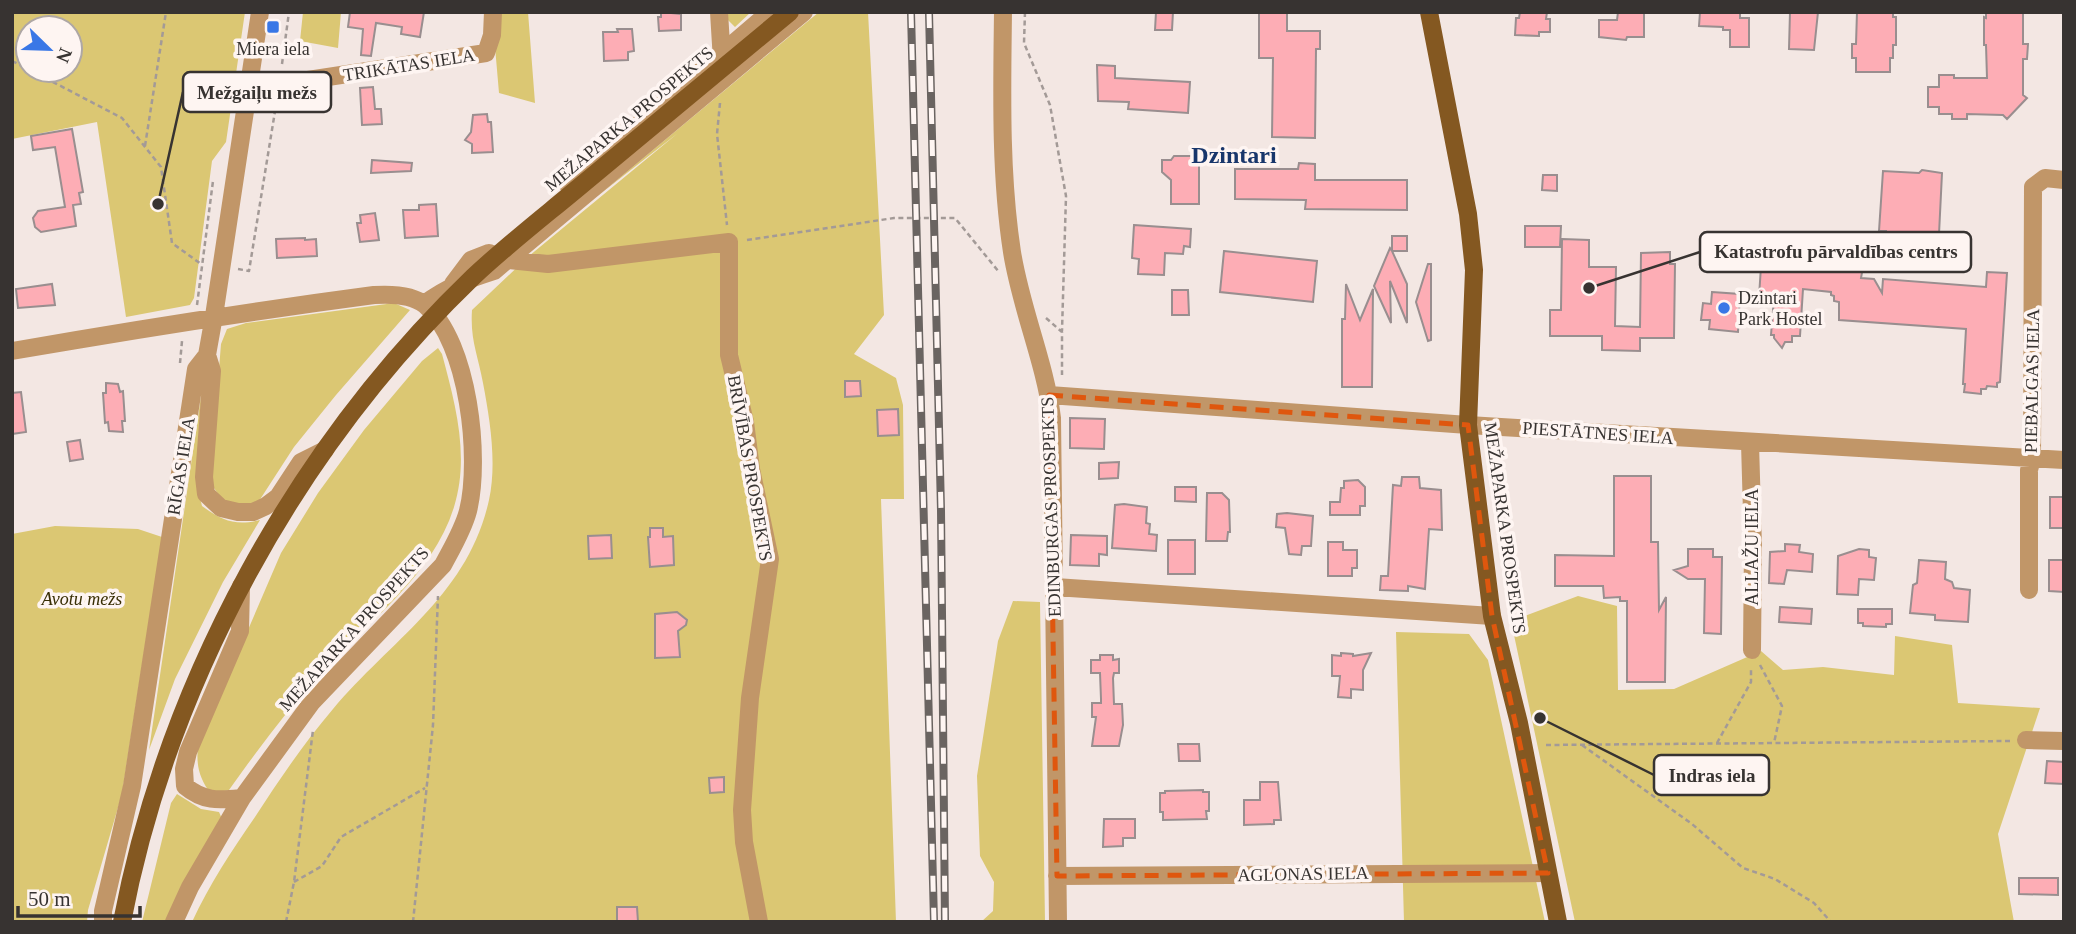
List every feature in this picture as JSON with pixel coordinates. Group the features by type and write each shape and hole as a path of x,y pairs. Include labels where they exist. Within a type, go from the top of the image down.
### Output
{"main road":[{"name":"MEŽAPARKA PROSPEKTS","path":"122,922 155,788 194,689 241,585 278,521 367,394 473,277 790,12"},
{"name":"MEŽAPARKA PROSPEKTS","path":"1429,12 1468,214 1474,270 1468,425 1492,616 1519,723 1558,922"}],"street":[{"name":"RĪGAS IELA","path":"103,922 103,911 132,786 196,369 207,355 214,316 260,12"},
{"name":"TRIKĀTAS IELA","path":"249,80 307,80 486,53 492,35 493,12"},
{"path":"719,12 723,79"},
{"path":"12,351 184,324 214,316 373,295 392,294 424,304 453,284 471,260 489,253 770,12"},
{"path":"453,284 465,282 514,261 804,12"},
{"name":"EDINBURGAS PROSPEKTS","path":"1003,12 1004,120 1012,252 1049,395 1052,418 1058,922"},
{"name":"PIEBALGAS IELA","path":"2029,590 2034,187 2045,178 2064,180"},
{"path":"489,253 514,261 548,264 729,242"},
{"name":"BRĪVĪBAS PROSPEKTS","path":"729,242 729,355 745,422 751,469 770,559 750,698 742,810 744,842 759,922"},
{"name":"MEŽAPARKA PROSPEKTS","path":"174,922 190,887 242,798 312,702 443,565 457,539 468,511 473,458 472,427 467,393 454,350 441,323 424,304"},
{"name":"MEŽAPARKA PROSPEKTS","path":"207,355 212,371 205,486 206,494 221,508 253,512 266,506 278,496 301,462 326,450"},
{"name":"PIESTĀTNES IELA","path":"1049,395 1468,425 2064,460"},
{"name":"ALLAŽU IELA","path":"1750,443 1752,650"},
{"name":"MEŽAPARKA PROSPEKTS","path":"241,585 240,631 188,752 184,769 185,786 197,796 214,801 242,798"},
{"path":"1055,587 1492,616"},
{"path":"2026,740 2064,741"},
{"name":"AGLONAS IELA","path":"1057,876 1548,873"}],"path":[{"path":"145,146 166,12"},
{"path":"249,271 289,12"},
{"path":"1025,12 1024,43 1050,105 1066,196 1062,378"},
{"path":"723,79 717,134 729,242 894,218 955,218 998,272"},
{"path":"57,84 122,117 162,167 172,243 202,265"},
{"path":"184,324 188,311 197,305 213,181"},
{"path":"1044,316 1062,332"},
{"path":"413,922 433,725 438,593 429,602"},
{"path":"1752,650 1782,706 1774,743"},
{"path":"1717,744 1751,682 1752,650"},
{"path":"286,922 294,882 314,724 306,735"},
{"path":"1546,746 2026,740"},
{"path":"1582,745 1692,824 1743,868 1775,879 1814,903 1831,922"},
{"path":"294,882 322,866 341,837 425,788"}],"highlighted area":[{"path":"1049,395 1468,425 1492,616 1548,873 1057,876"}],"green space":[{"path":"12,12 245,12 226,142 212,161 194,298 190,305 126,317 97,122 12,139"},
{"path":"303,12 341,12 338,48 300,41"},
{"path":"492,12 528,12 535,103 499,93"},
{"path":"720,12 751,12 735,27"},
{"path":"819,12 868,12 884,315 854,354 896,378 903,405 904,499 881,499 896,922 192,922 229,855 302,748 333,709 446,589 464,563 479,533 491,486 492,442 473,339 472,310 529,256 678,133 595,198"},
{"path":"394,303 410,310 294,447 259,501 236,508 220,497 210,482 221,344 227,329 246,323"},
{"path":"438,348 452,391 461,449 459,488 444,532 415,576 309,686 229,790 211,794 199,771 198,746 281,553 318,493 364,430 422,361"},
{"path":"203,383 197,486 202,506 230,521 260,520 223,582 175,679 149,750"},
{"name":"Avotu mežs","path":"55,526 138,529 162,537 122,794 88,910 87,922 12,922 12,534"},
{"path":"1578,596 1617,606 1618,690 1674,689 1761,651 1783,670 1823,667 1894,675 1895,636 1952,645 1958,703 2040,708 1998,834 2014,922 1575,922 1511,621"},
{"path":"1013,601 1040,602 1045,922 981,922 993,911 994,882 980,856 977,776 998,641"},
{"path":"1396,632 1469,634 1488,660 1545,922 1404,922"},
{"path":"177,794 201,809 219,812 223,821 167,922 142,922 171,803"}],"building":[{"path":"350,12 424,12 420,37 401,34 402,27 376,23 371,56 361,55 363,29 348,27"},
{"path":"661,12 681,14 681,30 659,31 658,17 661,17"},
{"path":"1156,12 1173,12 1172,30 1155,30"},
{"path":"1259,12 1287,12 1287,31 1320,31 1320,49 1316,49 1315,138 1272,137 1273,58 1259,58"},
{"path":"1520,12 1547,12 1550,32 1539,32 1539,36 1515,35 1516,18 1519,18"},
{"path":"1618,12 1644,12 1644,37 1627,37 1626,40 1599,37 1599,20 1617,20"},
{"path":"1700,12 1740,12 1740,18 1749,18 1749,47 1730,47 1730,30 1723,30 1723,27 1699,26"},
{"path":"1790,12 1818,12 1814,50 1789,49"},
{"path":"1857,12 1893,12 1893,17 1896,17 1896,45 1893,45 1893,58 1890,58 1890,72 1856,72 1852,44 1856,44"},
{"path":"1986,12 2023,12 2023,44 2028,44 2027,59 2023,59 2023,95 2027,98 2007,119 2003,115 1967,114 1967,119 1952,119 1952,114 1939,114 1939,107 1928,107 1928,87 1939,87 1939,75 1987,78 1984,45"},
{"path":"617,29 632,29 634,51 628,52 628,60 604,61 603,32 618,32"},
{"path":"1097,65 1115,66 1115,78 1190,82 1188,113 1128,109 1129,102 1098,101"},
{"path":"373,87 375,109 381,109 382,124 362,125 360,88"},
{"path":"487,114 488,122 491,122 493,152 472,153 472,144 465,140 471,132 473,115"},
{"path":"72,129 83,192 79,193 81,204 73,205 76,226 41,232 35,227 33,218 38,211 65,207 55,147 33,150 31,136"},
{"path":"1174,156 1199,156 1199,204 1171,204 1171,180 1162,172 1162,160 1171,160"},
{"path":"372,160 412,163 411,171 371,173"},
{"path":"1299,163 1315,164 1315,180 1407,180 1407,210 1305,209 1306,200 1235,199 1235,169 1298,169"},
{"path":"1922,170 1942,173 1939,234 1916,233 1906,240 1886,239 1886,231 1879,231 1883,171 1919,173"},
{"path":"1543,175 1557,175 1557,191 1542,190"},
{"path":"436,204 438,236 405,238 403,210 419,210 419,205"},
{"path":"375,213 379,240 360,242 357,223 361,223 360,215"},
{"path":"1134,225 1191,229 1190,247 1184,246 1183,254 1165,253 1164,275 1138,274 1139,259 1132,258"},
{"path":"1525,226 1561,226 1560,247 1525,247"},
{"path":"1392,236 1407,236 1407,251 1392,251"},
{"path":"276,239 316,239 317,256 277,258"},
{"path":"1562,239 1589,240 1589,267 1616,267 1615,326 1640,327 1641,253 1670,252 1670,264 1675,264 1674,338 1640,338 1640,351 1602,350 1602,336 1550,336 1550,310 1561,310"},
{"path":"1813,247 1860,252 1860,266 1863,267 1861,278 1874,279 1882,293 1883,279 1986,287 1987,272 2007,273 2000,382 1997,387 1987,386 1986,389 1981,389 1981,394 1964,392 1966,329 1839,320 1839,302 1834,301 1831,292 1803,289 1800,336 1792,336 1792,342 1785,342 1782,348 1774,335 1771,335 1774,298 1759,297 1762,251 1802,254"},
{"path":"1390,248 1407,284 1407,323 1390,281 1391,323 1374,286"},
{"path":"1224,251 1317,261 1313,302 1220,292"},
{"path":"1428,264 1431,264 1431,340 1428,341 1416,302"},
{"path":"52,284 55,305 18,308 16,289"},
{"path":"1346,284 1360,320 1373,289 1372,387 1342,387 1342,319 1345,319"},
{"path":"1172,290 1188,290 1189,315 1172,315"},
{"path":"1712,292 1740,294 1738,332 1709,329 1710,320 1701,320 1703,303 1711,304"},
{"path":"845,381 860,381 861,396 845,397"},
{"path":"106,383 118,384 120,392 123,391 123,432 109,431 108,422 105,423 103,393 106,393"},
{"path":"21,392 26,432 12,434 12,393"},
{"path":"898,409 899,435 878,436 877,410"},
{"path":"1070,418 1105,419 1104,449 1070,448"},
{"path":"80,440 83,459 70,461 67,442"},
{"path":"1119,462 1118,478 1099,479 1099,463"},
{"path":"1614,476 1651,476 1651,542 1658,542 1659,610 1666,597 1665,682 1627,682 1627,601 1620,601 1620,597 1604,598 1603,586 1555,586 1555,555 1614,556"},
{"path":"1402,477 1419,477 1420,488 1441,490 1442,530 1429,529 1425,589 1408,586 1408,591 1380,590 1381,576 1388,576 1393,485 1401,486"},
{"path":"1358,480 1365,487 1365,506 1360,506 1360,515 1330,515 1330,502 1340,502 1344,481"},
{"path":"1175,487 1196,487 1196,502 1175,501"},
{"path":"1207,493 1222,493 1229,500 1230,532 1227,541 1206,541"},
{"path":"2050,497 2064,497 2064,528 2050,528"},
{"path":"1115,505 1147,507 1146,523 1150,524 1149,534 1157,535 1156,551 1112,548"},
{"path":"1277,514 1313,516 1311,546 1302,546 1301,555 1289,554 1285,528 1276,527"},
{"path":"650,528 663,528 663,537 673,536 674,565 650,567"},
{"path":"611,535 612,558 589,559 588,536"},
{"path":"1071,535 1107,536 1107,555 1099,554 1099,566 1070,565"},
{"path":"1168,540 1195,540 1195,574 1168,574"},
{"path":"1328,542 1343,542 1343,550 1357,550 1357,568 1352,568 1352,576 1328,576"},
{"path":"1785,544 1800,545 1799,552 1813,554 1812,572 1787,570 1784,584 1769,583 1770,552 1785,551"},
{"path":"1688,549 1713,549 1713,557 1722,557 1721,634 1704,633 1705,579 1688,579 1674,570 1688,566"},
{"path":"1859,549 1869,550 1869,557 1876,558 1874,580 1859,579 1858,595 1837,594 1838,556"},
{"path":"1919,560 1946,562 1945,579 1952,582 1954,588 1970,590 1968,622 1935,620 1935,615 1910,613"},
{"path":"2049,560 2064,560 2064,592 2049,591"},
{"path":"1780,607 1812,609 1811,624 1779,622"},
{"path":"1858,609 1892,609 1892,624 1886,624 1886,627 1863,626 1863,623 1858,623"},
{"path":"677,612 687,620 686,625 678,631 680,657 655,658 655,614"},
{"path":"1341,653 1353,656 1371,653 1363,670 1363,690 1351,689 1351,698 1338,697 1340,676 1332,676 1332,655 1341,656"},
{"path":"1100,655 1113,655 1113,660 1119,659 1119,673 1114,673 1113,678 1114,704 1122,704 1123,725 1119,746 1092,746 1096,717 1092,717 1092,703 1101,703 1101,699 1100,673 1091,673 1091,660 1100,660"},
{"path":"1178,744 1199,744 1200,761 1179,761"},
{"path":"2047,761 2064,762 2064,784 2045,783"},
{"path":"724,777 724,792 710,793 709,778"},
{"path":"1260,782 1278,782 1281,820 1274,820 1274,824 1244,825 1244,800 1260,800"},
{"path":"1203,790 1209,792 1207,819 1163,820 1160,793"},
{"path":"1104,819 1135,819 1135,838 1123,838 1123,846 1103,847"},
{"path":"2019,878 2058,878 2058,895 2019,894"},
{"path":"617,907 637,907 638,922 617,922"}],"railway":[{"path":"911,12 934,922"},
{"path":"929,12 941,510 945,922"}],"place":[{"name":"Miera iela","path":"273,27"},
{"name":"Mežgaiļu mežs","path":"158,204"},
{"name":"Katastrofu pārvaldības centrs","path":"1589,288"},
{"name":"Dzintari Park Hostel","path":"1724,308"},
{"name":"Indras iela","path":"1540,718"}],"district":[{"name":"Dzintari","path":"1234,155"}]}
